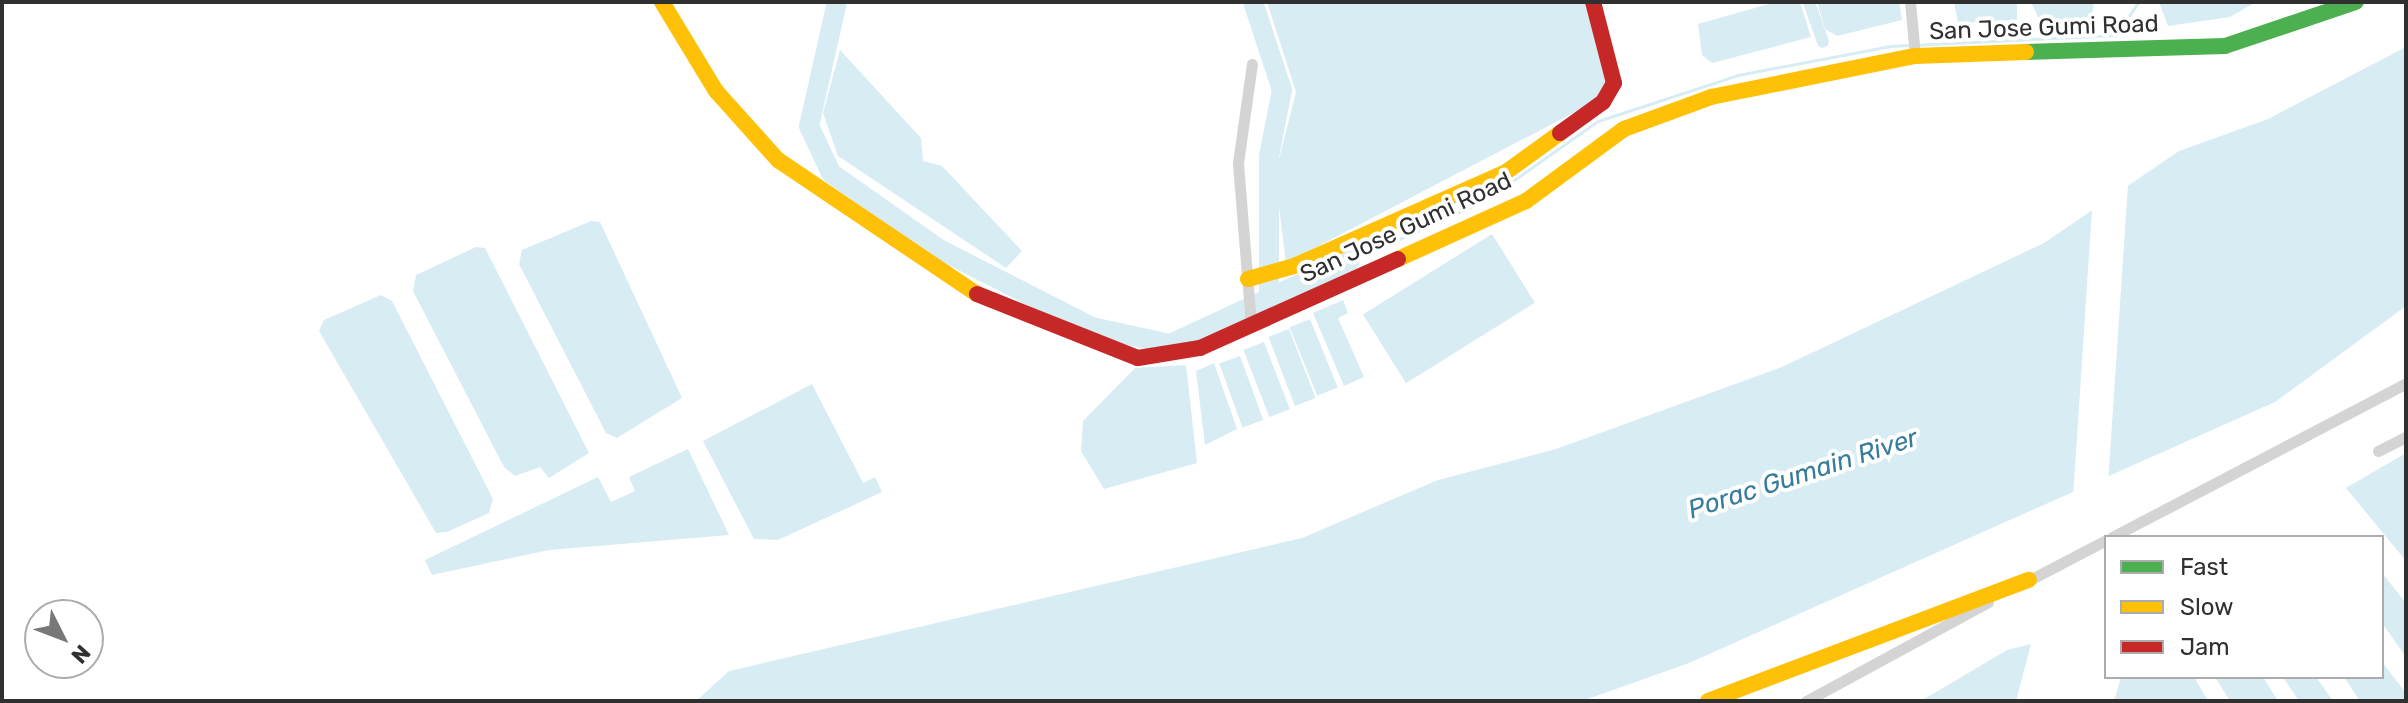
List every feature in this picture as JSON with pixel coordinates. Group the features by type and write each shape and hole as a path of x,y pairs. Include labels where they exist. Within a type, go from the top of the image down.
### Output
{"street":[{"name":"San Jose Gumi Road","path":"662,2 716,91 778,160 990,303 1138,358 1200,348 1526,201 1624,129 1711,97 1915,49 2225,46 2329,16 2356,2"},
{"path":"1248,279 1294,266 1506,172 1603,102 1614,83 1593,2"},
{"path":"1910,2 1915,49"},
{"path":"1251,325 1238,163 1252,64"},
{"path":"2116,535 2406,383"},
{"path":"2378,451 2406,437"},
{"path":"1806,701 2104,541"},
{"path":"1708,701 2029,580"}],"water":[{"path":"1267,2 1587,2 1609,81 1598,100 1286,263 1275,175 1296,92"},
{"path":"1776,2 1800,2 1811,37 1712,63 1702,55 1698,24"},
{"path":"1817,2 1899,2 1902,20 1837,36 1825,29"},
{"path":"1954,2 2017,2 2017,20 1958,23"},
{"path":"2031,2 2094,2 2091,22 2042,26"},
{"path":"2159,2 2256,2 2230,17 2168,26"},
{"name":"Porac Gumain River","path":"2406,47 2406,306 2275,402 1689,663 1582,701 696,701 729,671 1302,538 1438,480 1556,449 1782,367 2044,243 2179,151 2268,119"},
{"path":"840,50 921,138 923,161 942,166 1022,251 1006,268 838,156 823,113"},
{"path":"591,221 600,222 682,398 617,438 606,433 519,264 522,250"},
{"path":"1492,234 1535,303 1406,383 1363,315"},
{"path":"476,247 485,248 589,453 549,478 540,467 515,476 504,467 413,291 416,275"},
{"path":"381,295 392,301 493,499 489,513 447,532 436,533 319,331 324,320"},
{"path":"1343,300 1348,313 1338,318 1364,377 1344,386 1313,313"},
{"path":"1310,319 1338,388 1317,396 1290,327"},
{"path":"1289,329 1316,398 1295,406 1268,337"},
{"path":"1264,342 1290,409 1269,417 1243,350"},
{"path":"1240,356 1263,420 1243,427 1219,364"},
{"path":"1214,363 1237,429 1205,445 1196,371"},
{"path":"1186,365 1197,463 1104,489 1081,451 1083,421 1135,368"},
{"path":"812,384 863,483 875,477 882,492 778,540 754,539 703,441"},
{"path":"688,449 729,535 549,550 432,575 425,560 598,477 611,502 635,491 629,477"},
{"path":"2406,453 2406,561 2346,488"},
{"path":"2384,576 2406,603 2406,657 2384,626"},
{"path":"2031,644 2016,701 1921,701 2007,650"},
{"path":"2384,665 2406,693 2406,701 2360,701 2345,679 2384,679"},
{"path":"2120,679 2195,679 2208,701 2114,701"},
{"path":"2216,679 2264,679 2278,701 2230,701"},
{"path":"2284,679 2317,679 2333,701 2299,701"}],"pier":[{"path":"2128,185 2108,484 2073,498 2092,209"}],"waterway":[{"path":"837,2 809,126 831,173 939,249 1092,327 1170,344 1350,261"},
{"path":"1253,2 1282,90 1269,156 1269,298"},
{"path":"1809,2 1823,42"},
{"path":"1350,261 1484,201 1598,121 1738,75 1890,46 2116,35 2138,2"}],"traffic: fast":[{"path":"2026,52 2225,46 2356,2"}],"traffic: slow":[{"path":"662,2 716,91 778,160 977,294"},
{"path":"1398,259 1526,201 1624,129 1711,97 1915,56 2026,52"},
{"path":"1248,279 1294,266 1506,172 1560,133"},
{"path":"1708,701 2029,580"}],"traffic: jam":[{"path":"1560,133 1603,102 1614,83 1593,2"},
{"path":"977,294 1138,358 1200,348 1398,259"}]}
